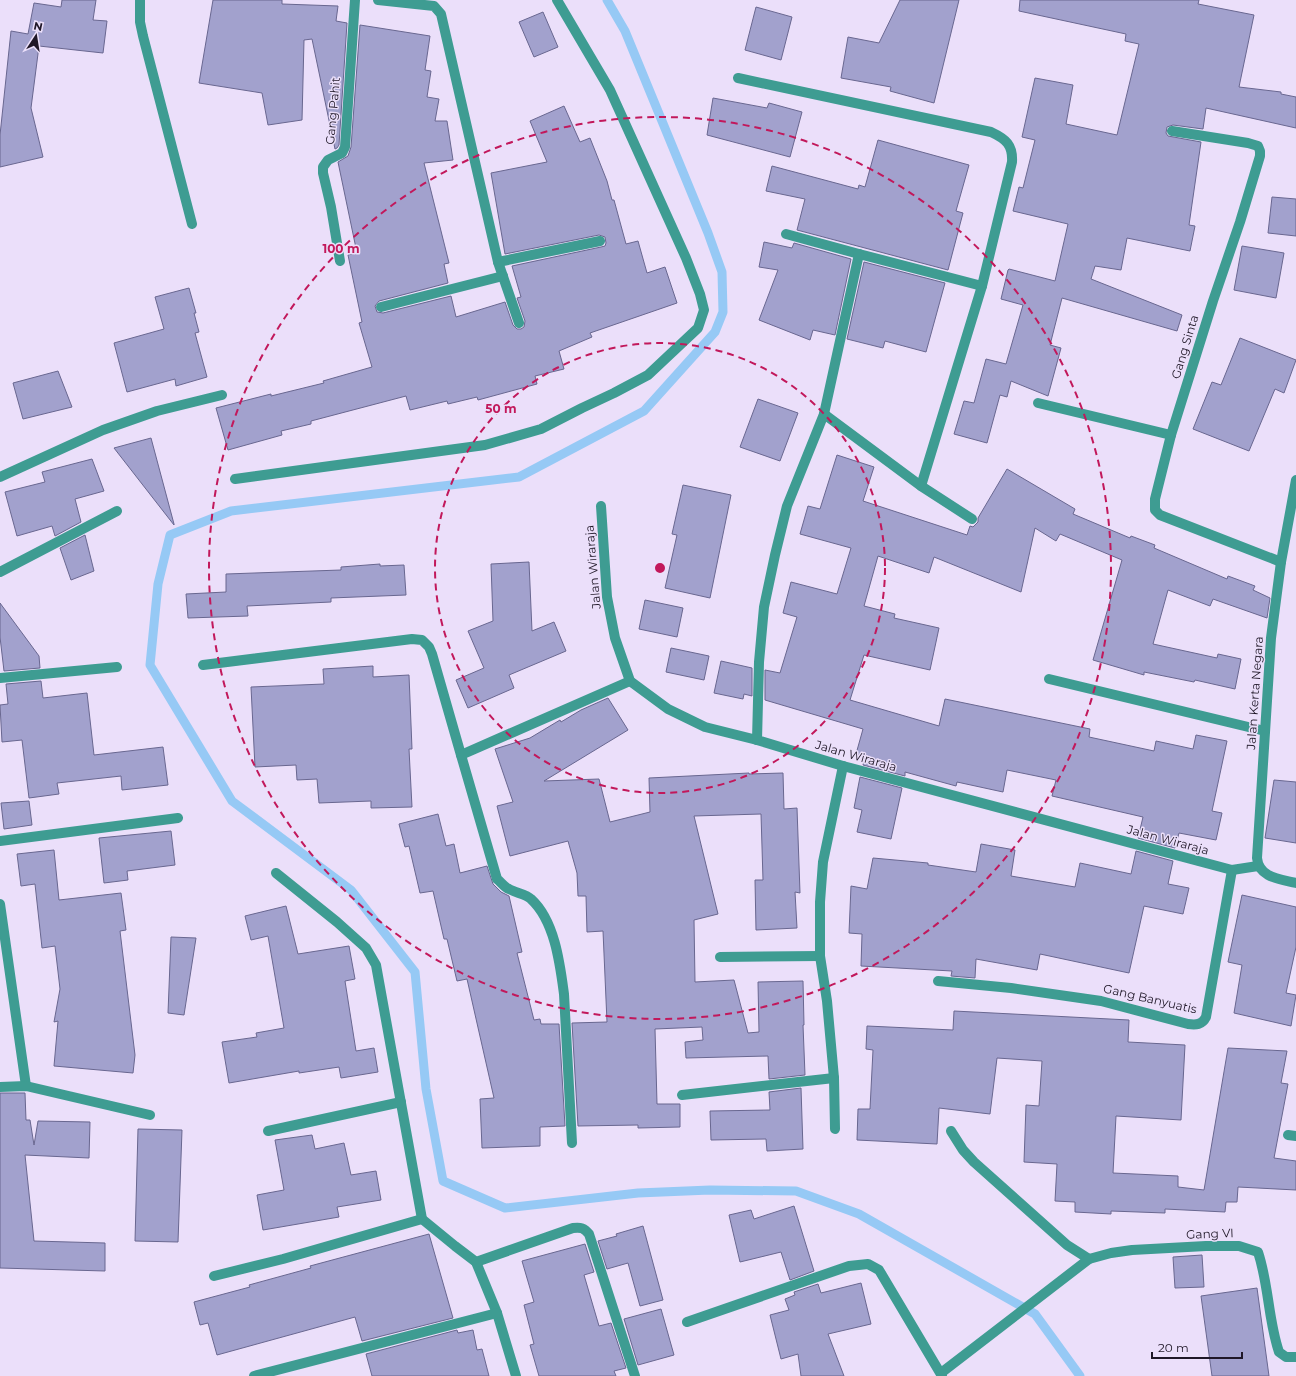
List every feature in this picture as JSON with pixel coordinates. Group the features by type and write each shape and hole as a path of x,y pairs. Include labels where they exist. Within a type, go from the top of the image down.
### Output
{"street":[{"path":"140,0 140,22 143,36 192,224"},
{"name":"Gang Pahit","path":"340,261 323,167 328,160 342,153 345,147 355,0"},
{"path":"378,0 434,6 441,14 498,262 519,323"},
{"path":"235,479 485,445 541,429 648,375 698,328 704,310 700,294 686,258 610,90 558,0"},
{"path":"738,78 991,132 1004,140 1010,146 1013,153 1012,162 982,286 921,486"},
{"name":"Gang Sinta","path":"1172,131 1248,143 1258,146 1260,156 1171,436 1155,499 1155,510 1160,515 1281,562"},
{"path":"786,234 982,286"},
{"path":"498,262 600,241"},
{"path":"757,740 759,662 764,607 787,506 824,414 859,254"},
{"path":"381,307 503,276"},
{"path":"0,476 103,430 158,411 222,395"},
{"path":"1038,403 1171,436"},
{"path":"824,414 921,486 972,519"},
{"name":"Jalan Kerta Negara","path":"1258,866 1257,846 1271,638 1281,562 1296,480"},
{"name":"Jalan Wiraraja","path":"601,506 607,597 615,638 630,681 668,709 704,727 757,740 843,766 1232,870 1258,866"},
{"path":"0,572 117,511"},
{"path":"203,665 412,639 422,640 429,647 497,879 507,889 530,897 540,908 553,934 562,974 564,994 572,1143"},
{"path":"0,678 117,667"},
{"path":"1049,679 1265,731"},
{"path":"460,755 630,681"},
{"path":"835,1130 834,1078 827,1001 820,956 820,902 823,862 843,766"},
{"path":"0,841 178,818"},
{"path":"1258,866 1262,872 1266,874 1296,883"},
{"name":"Gang Banyuatis","path":"938,981 1011,988 1101,1001 1188,1024 1200,1024 1206,1017 1232,870"},
{"path":"276,873 337,922 366,948 376,965 422,1219 476,1262 497,1312 516,1376"},
{"path":"0,904 26,1086"},
{"path":"720,957 820,956"},
{"path":"682,1095 834,1078"},
{"path":"0,1087 26,1086 150,1115"},
{"path":"268,1131 401,1102"},
{"path":"687,1322 849,1266 868,1264 879,1270 942,1374 991,1334 1047,1293 1089,1259 1066,1245 974,1162 963,1150 951,1131"},
{"path":"214,1276 283,1259 422,1219"},
{"path":"476,1262 573,1228 584,1228 588,1234 635,1376"},
{"name":"Gang VI","path":"1089,1259 1111,1253 1132,1250 1206,1246 1239,1246 1258,1252 1263,1268 1270,1315 1279,1352 1281,1355 1286,1357 1296,1357"},
{"path":"254,1376 497,1312"}],"building":[{"path":"62,0 96,0 93,20 107,21 103,53 39,46 31,108 43,157 0,167 0,135 11,31 28,34 34,3 61,7"},
{"path":"213,0 282,0 282,4 338,6 336,21 347,23 339,145 337,148 335,149 312,39 304,40 302,120 268,125 262,93 199,83"},
{"path":"900,0 959,0 934,103 890,91 891,87 841,78 848,37 879,43"},
{"path":"1020,0 1199,0 1198,4 1254,15 1239,87 1281,92 1281,94 1296,97 1296,128 1206,108 1203,129 1173,125 1167,127 1166,133 1168,136 1201,142 1189,225 1195,226 1190,251 1127,238 1121,270 1095,266 1091,279 1182,315 1177,331 1062,298 1050,345 1061,348 1048,396 1011,381 1007,397 1000,395 987,443 954,434 964,401 974,403 986,359 1006,364 1023,305 1001,299 1008,270 1009,269 1055,281 1068,224 1013,211 1019,187 1023,188 1035,140 1022,137 1035,78 1073,85 1066,124 1117,135 1139,44 1125,41 1126,34 1019,11"},
{"path":"756,7 792,17 781,60 745,50"},
{"path":"543,12 558,47 534,57 519,22"},
{"path":"360,25 430,36 425,70 431,71 427,97 439,99 435,121 447,121 453,160 424,163 449,263 444,264 448,283 379,301 375,306 377,312 383,313 451,296 456,317 505,302 513,325 517,329 521,329 524,327 525,321 517,298 521,297 512,266 605,246 605,237 599,235 505,254 491,173 547,162 530,121 564,106 580,142 590,138 607,181 612,200 614,200 626,244 638,241 647,273 665,267 677,303 590,333 592,337 559,351 564,369 535,376 537,384 478,400 477,397 448,404 447,401 410,410 406,396 311,421 311,424 281,431 282,435 228,450 216,408 271,394 271,396 324,383 323,381 372,367 359,323 362,322 348,255 357,253 338,162 348,156 351,147"},
{"path":"713,98 767,108 769,103 802,112 790,157 707,135"},
{"path":"878,140 969,165 956,211 963,213 948,270 797,230 805,199 766,191 772,166 858,189 859,185 865,187"},
{"path":"1272,197 1296,199 1296,236 1268,233"},
{"path":"764,242 792,248 794,243 851,259 835,335 813,330 810,340 759,320 778,270 759,267"},
{"path":"1242,246 1284,253 1276,298 1234,290"},
{"path":"864,262 945,283 926,352 885,341 883,348 847,339"},
{"path":"189,288 196,313 194,313 199,332 195,333 207,377 176,386 175,379 127,392 114,343 164,329 155,297"},
{"path":"1240,338 1296,360 1284,393 1275,389 1249,451 1193,429 1212,382 1221,385"},
{"path":"58,371 72,407 23,419 13,383"},
{"path":"758,399 798,413 780,461 740,447"},
{"path":"151,438 174,524 174,525 114,448"},
{"path":"837,455 874,467 863,501 967,535 970,526 973,527 978,522 978,518 1007,469 1075,509 1073,514 1130,538 1131,536 1155,545 1154,548 1227,579 1228,576 1255,586 1253,590 1270,598 1267,618 1213,599 1210,606 1168,590 1153,644 1217,658 1218,654 1241,659 1235,689 1195,680 1194,682 1144,672 1144,675 1093,660 1122,560 1060,534 1056,541 1035,528 1021,592 934,557 929,573 878,556 864,606 895,614 894,618 939,628 930,670 864,655 850,700 939,726 945,699 1090,729 1089,737 1154,751 1156,741 1193,749 1196,735 1227,741 1212,811 1222,813 1216,840 1179,833 1175,848 1138,838 1143,817 1052,796 1056,780 1007,770 1003,792 957,782 956,786 905,772 905,776 863,765 865,756 856,754 863,729 765,700 765,670 780,673 797,617 783,613 791,582 837,594 851,548 800,534 808,506 820,509"},
{"path":"92,459 104,491 75,499 81,522 55,536 52,526 17,536 5,492 45,482 42,472"},
{"path":"683,485 731,495 710,598 665,588 677,535 672,534"},
{"path":"85,535 94,571 71,580 60,548"},
{"path":"529,562 532,631 554,622 566,651 509,675 514,688 468,708 456,680 484,668 468,631 493,621 491,564"},
{"path":"380,564 380,566 404,565 406,595 331,598 331,602 247,606 248,616 188,618 186,594 226,592 226,574 341,570 341,567"},
{"path":"645,600 683,608 677,637 639,629"},
{"path":"0,603 39,656 40,668 4,671 0,637"},
{"path":"671,648 709,656 704,680 666,672"},
{"path":"721,661 752,668 752,696 744,694 743,699 714,693"},
{"path":"373,666 373,677 409,675 412,749 409,749 412,807 371,808 371,801 319,803 317,779 297,780 296,765 255,767 251,687 324,684 323,669"},
{"path":"41,681 43,698 87,693 94,755 163,747 168,785 122,790 121,776 57,783 59,794 29,798 22,740 2,742 0,705 8,704 6,684"},
{"path":"608,698 628,730 544,781 599,779 610,822 650,812 649,778 749,773 783,773 784,809 797,808 800,893 795,892 797,928 756,930 755,880 763,880 761,814 694,816 718,914 694,920 695,982 734,980 748,1033 759,1032 758,982 803,981 805,1075 769,1079 768,1056 686,1058 685,1042 703,1040 702,1027 655,1029 657,1104 680,1104 680,1127 638,1128 638,1125 578,1126 572,1023 607,1022 603,931 587,932 586,896 578,896 577,873 568,841 510,856 497,806 513,802 495,749 530,738 560,720 561,722 581,710"},
{"path":"860,777 902,788 891,839 857,832 862,810 854,808"},
{"path":"1274,780 1296,782 1296,843 1265,838"},
{"path":"29,801 32,825 4,829 1,803"},
{"path":"438,814 446,846 454,844 460,873 487,866 493,884 501,892 509,896 522,952 517,953 534,1020 540,1019 541,1024 559,1024 565,1126 540,1127 540,1146 482,1148 480,1099 494,1098 467,979 457,981 447,939 444,939 433,891 420,893 409,846 405,847 399,824"},
{"path":"171,831 175,865 127,871 128,880 104,883 99,838"},
{"path":"981,844 1015,850 1011,876 1075,887 1080,863 1131,874 1136,851 1173,861 1168,884 1189,888 1183,914 1144,906 1129,973 1040,954 1037,970 976,959 975,978 951,976 952,971 861,966 862,934 849,933 851,886 867,889 873,858 928,863 928,865 976,872"},
{"path":"54,850 59,900 121,893 126,930 120,931 135,1055 133,1073 54,1066 58,1021 54,1022 60,989 55,946 42,948 35,884 21,886 17,854"},
{"path":"1242,895 1296,907 1296,947 1286,993 1296,995 1291,1026 1234,1013 1242,965 1228,962"},
{"path":"286,906 298,954 349,946 355,979 345,981 356,1051 374,1048 378,1072 341,1078 339,1067 299,1073 299,1071 229,1083 222,1042 257,1037 256,1033 284,1028 268,936 251,940 245,916"},
{"path":"171,937 196,938 184,1015 168,1013"},
{"path":"954,1011 1129,1020 1128,1042 1185,1045 1181,1120 1116,1116 1113,1173 1178,1176 1178,1187 1204,1190 1228,1048 1287,1051 1281,1083 1288,1084 1274,1158 1296,1161 1296,1190 1238,1187 1237,1202 1226,1202 1225,1212 1165,1209 1165,1213 1111,1211 1111,1214 1075,1212 1075,1202 1055,1201 1057,1164 1024,1162 1026,1105 1039,1106 1042,1061 997,1058 990,1114 939,1108 937,1144 857,1140 858,1109 870,1109 873,1050 866,1049 867,1026 953,1030"},
{"path":"801,1088 803,1149 767,1151 766,1139 711,1140 710,1111 770,1110 769,1092"},
{"path":"0,1093 25,1093 26,1120 30,1120 34,1145 38,1121 90,1122 89,1158 25,1155 34,1241 105,1243 105,1271 0,1268"},
{"path":"138,1129 182,1130 178,1242 135,1241"},
{"path":"312,1135 315,1149 344,1143 351,1175 376,1171 381,1200 337,1207 339,1217 263,1230 257,1195 284,1190 275,1140"},
{"path":"794,1206 814,1271 790,1280 781,1252 740,1262 729,1215 751,1210 754,1219"},
{"path":"643,1226 663,1300 640,1306 628,1263 607,1269 598,1241 617,1236 616,1234"},
{"path":"429,1234 453,1318 362,1341 355,1317 217,1355 208,1323 200,1325 194,1302 250,1287 249,1285 311,1268 310,1266"},
{"path":"585,1244 594,1272 584,1275 599,1326 611,1323 626,1368 614,1371 616,1376 539,1376 530,1345 534,1344 524,1305 534,1302 522,1261"},
{"path":"1202,1255 1204,1287 1175,1288 1173,1257"},
{"path":"861,1283 871,1324 828,1334 844,1376 801,1376 798,1354 781,1359 770,1315 789,1310 785,1299 795,1295 794,1292 818,1284 821,1293"},
{"path":"1257,1288 1269,1376 1212,1376 1201,1296"},
{"path":"661,1309 674,1355 638,1365 624,1319"},
{"path":"457,1330 458,1333 473,1330 477,1350 482,1349 489,1376 372,1376 366,1354"}],"waterway":[{"path":"607,0 625,31 708,233 722,272 723,312 715,332 644,411 519,477 231,511 170,535 158,584 150,665 232,801 351,890 415,972 426,1089 443,1181 505,1208 638,1193 710,1190 796,1191 859,1214 1035,1314 1080,1376"}]}
